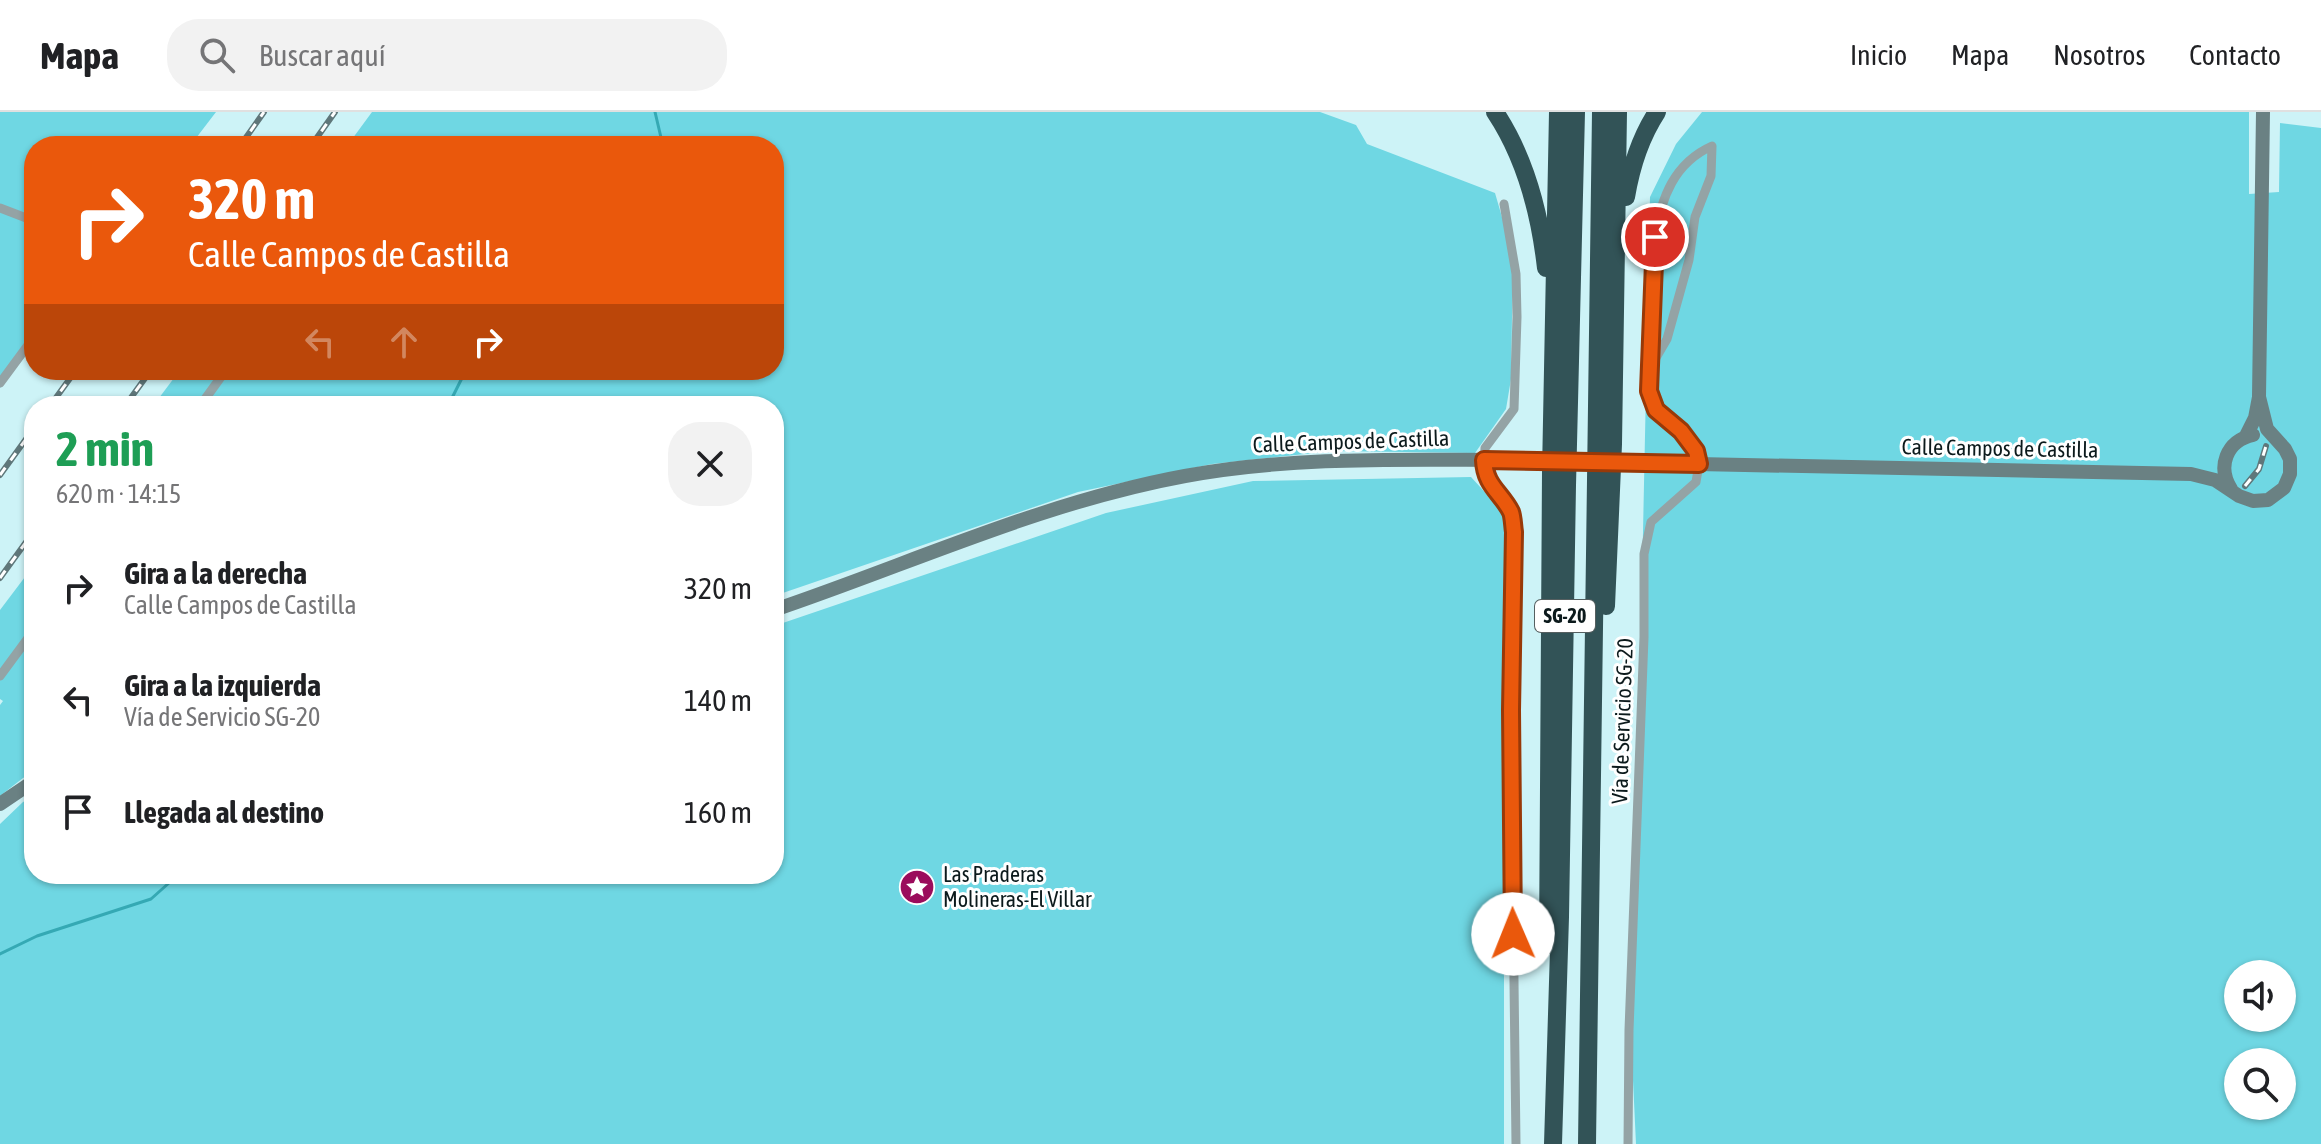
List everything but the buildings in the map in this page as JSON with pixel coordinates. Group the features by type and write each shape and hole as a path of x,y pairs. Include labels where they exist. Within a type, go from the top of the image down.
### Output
{"highway":[{"path":"1495,112 1518,157 1533,199 1543,244 1548,281 1551,433"},
{"path":"1553,1119 1548,1037 1548,938 1551,433 1558,112"},
{"name":"SG-20","path":"1553,1144 1576,112"},
{"name":"SG-20","path":"1587,1144 1601,112"},
{"path":"1591,917 1613,444 1618,112"},
{"path":"1614,303 1630,175 1642,139 1657,112"}],"main road":[{"name":"Calle Campos de Castilla","path":"2191,474 2210,468 2225,458 2233,445 2246,436 2255,418 2259,397 2263,112"},
{"name":"Calle Campos de Castilla","path":"784,606 1072,504 1184,476 1237,467 1321,461 1513,460 2191,474 2211,478 2253,501 2268,500 2281,492 2289,479 2291,464 2285,449 2265,424 2259,397"},
{"path":"2246,436 2263,435 2279,442"},
{"path":"2225,458 2225,475 2232,489"},
{"path":"0,804 24,788"}],"street":[{"path":"1650,368 1667,339 1686,273 1695,217 1711,176 1712,146 1686,162 1670,187 1658,216 1655,237 1649,391 1656,410 1681,431 1696,451 1699,464"},
{"path":"1504,204 1516,274 1514,409 1485,448 1484,460 1491,486 1512,513 1514,532 1511,752 1516,1144"},
{"path":"0,208 24,217"},
{"path":"0,383 24,351"},
{"name":"Vía de Servicio SG-20","path":"1628,1144 1644,554 1651,522 1696,482 1699,464"},
{"path":"0,676 24,644"}],"shaded area":[{"path":"0,112 216,112 198,136 24,136 24,358 0,388"},
{"path":"372,112 1320,112 1356,125 1367,144 1495,193 1513,255 1511,379 1506,409 1475,453 1333,451 1212,464 1078,492 784,593 784,396 160,396 172,380 784,380 784,136 354,136"},
{"path":"1702,112 2249,112 2249,194 2279,192 2280,123 2321,128 2321,1144 1636,1144 1632,1059 1650,197 1676,144"},
{"path":"1471,477 1504,513 1504,1144 0,1144 0,824 23,802 24,884 784,884 784,623 1106,513 1253,481"},
{"path":"24,578 24,778 0,796 0,705 3,701 0,699 0,610"}],"waterway":[{"path":"655,112 661,136"},
{"path":"453,396 461,380"},
{"path":"0,954 37,936 151,899 168,884"}],"railway":[{"path":"247,136 264,112"},
{"path":"318,136 335,112"},
{"path":"57,396 69,380"},
{"path":"132,396 144,380"},
{"path":"0,475 24,442"},
{"path":"2245,486 2259,469 2266,446"},
{"path":"0,578 24,545"}],"place":[{"name":"Las Praderas Molineras-El Villar","path":"917,887"}],"route":[{"path":"1513,934 1511,631 1514,532 1512,513 1491,486 1484,460 1699,464 1696,451 1681,431 1656,410 1649,391 1655,237"}]}
